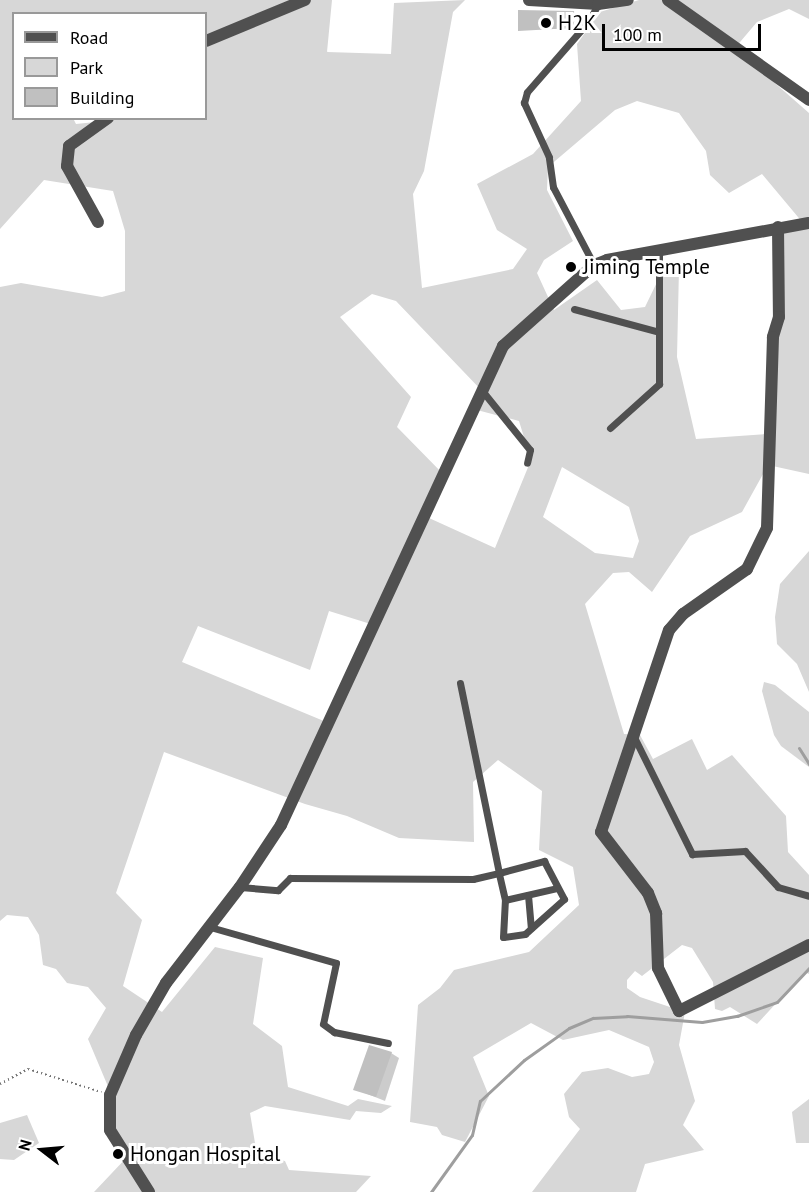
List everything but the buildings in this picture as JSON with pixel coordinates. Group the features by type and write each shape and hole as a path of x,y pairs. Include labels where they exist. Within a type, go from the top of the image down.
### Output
{"street":[{"path":"207,41 305,0"},
{"path":"529,0 598,4 628,0"},
{"path":"668,0 809,100"},
{"path":"98,222 67,166 69,146 105,120"},
{"path":"149,1192 110,1130 110,1095 136,1035 166,983 240,887 281,825 504,346 594,265 778,226 809,223"},
{"path":"778,226 779,317 773,337 767,528 747,569 683,614 669,630 601,832 648,892 656,913 658,968 679,1011 809,945"}],"lane":[{"path":"594,265 553,187 549,157 524,103 527,92 589,21 598,4"},
{"path":"610,428 660,384 659,250"},
{"path":"574,309 659,332"},
{"path":"484,393 530,450 527,463"},
{"path":"240,887 278,890 290,878 473,879 499,873 544,861 564,899 525,934 503,937 505,900 499,873 460,683"},
{"path":"633,734 692,854 745,851 778,887 809,896"},
{"path":"505,900 557,888"},
{"path":"528,895 531,928"},
{"path":"210,927 336,963 323,1024 334,1032 388,1043"}],"path":[{"path":"0,1084 28,1069 110,1095"}],"green space":[{"path":"0,0 332,0 327,52 391,54 394,3 465,0 453,12 424,171 413,194 422,288 513,269 527,249 497,230 477,184 533,154 581,101 577,44 600,12 639,0 809,0 809,19 789,9 757,22 735,48 809,113 809,474 768,465 742,512 690,536 652,592 629,572 613,573 585,604 624,734 640,735 653,759 692,739 707,770 732,755 786,816 788,852 809,875 809,974 805,972 757,1024 730,1007 722,1011 715,1009 713,982 692,948 682,945 642,976 635,971 627,980 627,988 640,997 685,1012 679,1045 695,1101 683,1125 704,1150 645,1164 636,1192 532,1192 580,1129 569,1117 564,1094 582,1072 608,1068 632,1077 649,1074 654,1062 649,1047 609,1030 563,1040 531,1023 473,1057 489,1096 465,1142 442,1135 437,1127 410,1122 418,1005 440,988 454,970 529,952 579,905 573,867 539,850 542,791 498,760 473,782 474,842 399,838 347,816 305,804 164,752 116,893 142,920 123,986 162,1012 215,947 263,958 253,1024 282,1046 288,1087 348,1106 358,1099 392,1106 381,1113 356,1111 350,1120 265,1106 250,1113 257,1155 285,1161 289,1170 371,1176 356,1192 94,1192 128,1156 111,1135 112,1096 88,1039 106,1008 88,987 67,983 56,969 43,965 39,935 28,917 7,915 0,921 0,287 21,283 102,297 125,291 125,231 113,191 44,180 0,229","holes":["637,101 679,113 706,151 710,175 729,193 762,174 803,223 780,231 766,434 696,439 677,357 679,268 660,276 645,307 621,310 597,280 554,310 537,273 544,260 573,241 547,190 548,167 615,110","372,294 396,301 484,393 477,410 519,421 531,460 495,548 429,518 447,478 397,427 411,397 340,317","562,467 629,507 639,541 633,558 595,553 543,517","329,611 377,626 331,724 182,662 198,626 310,670"]},
{"path":"809,551 809,692 797,664 777,644 775,617 780,584"},
{"path":"764,682 775,685 809,712 809,767 781,746 774,735 762,691"},
{"path":"809,1099 809,1143 796,1143 792,1112"},
{"path":"27,1115 39,1143 14,1160 0,1159 0,1123"}],"waterway":[{"path":"799,748 809,764"},
{"path":"431,1192 472,1135 480,1101 524,1060 569,1028 593,1018 627,1016 702,1022 737,1016 777,1002 809,968"}],"place":[{"name":"H2K","path":"546,23"},
{"name":"Jiming Temple","path":"571,267"},
{"name":"Hongan Hospital","path":"118,1154"}]}
